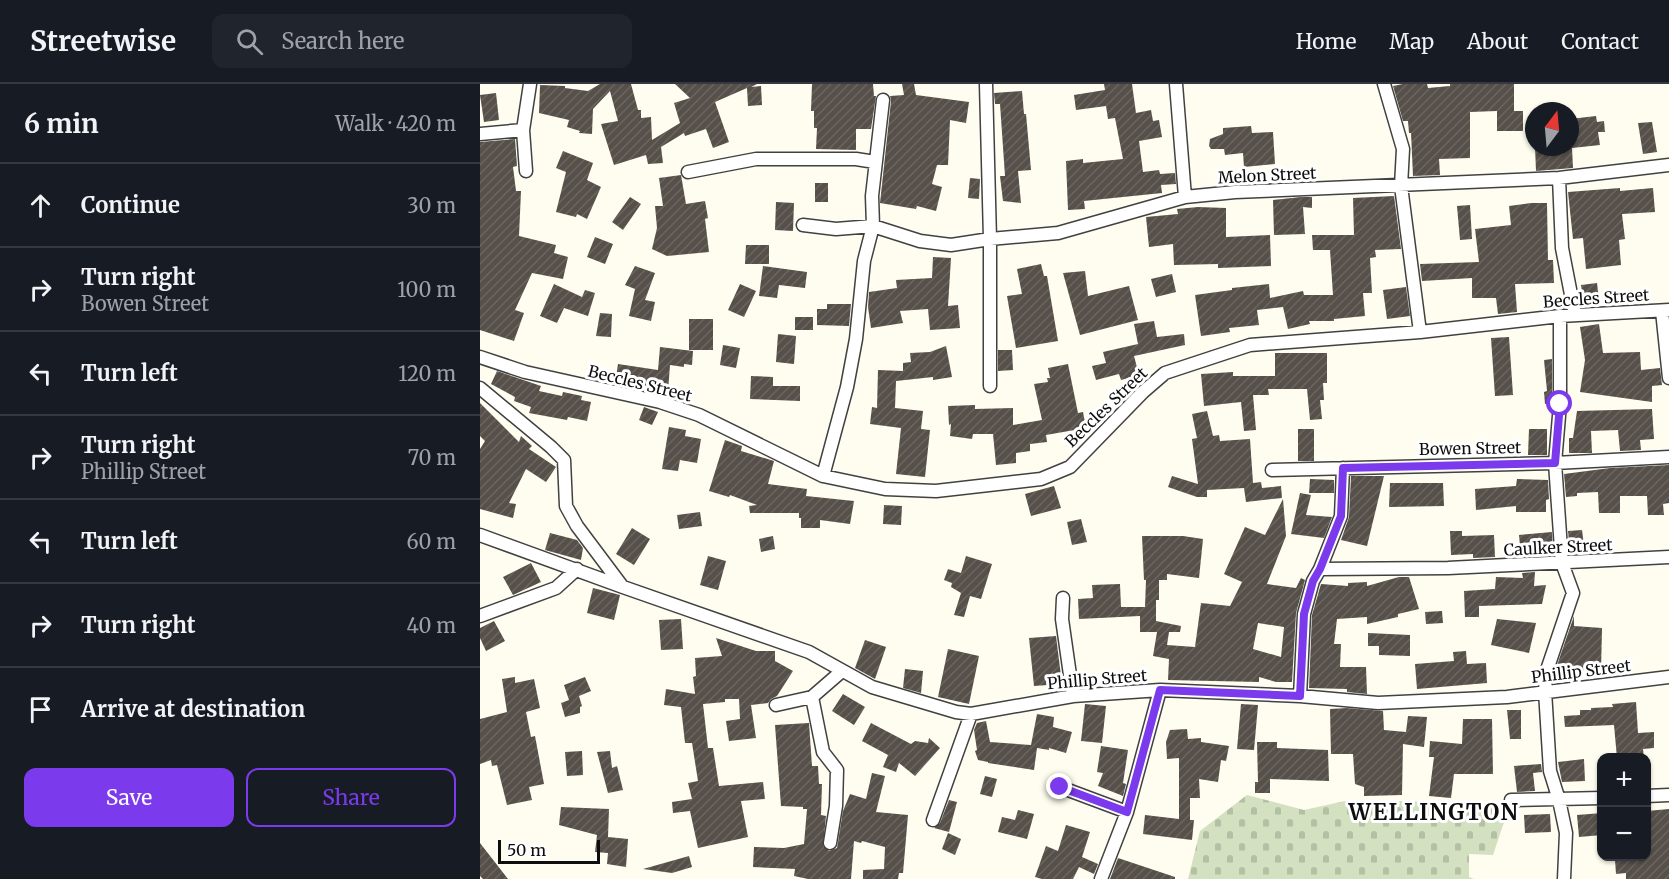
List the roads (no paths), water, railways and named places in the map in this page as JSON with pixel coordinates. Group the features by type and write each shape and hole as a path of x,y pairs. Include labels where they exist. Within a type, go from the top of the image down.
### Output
{"street":[{"path":"526,171 524,130 530,84"},
{"path":"986,84 990,239 990,386"},
{"path":"1176,84 1185,197"},
{"path":"1384,84 1404,149 1401,186 1420,332"},
{"path":"823,476 847,387 856,339 864,261 873,226 872,196 883,100"},
{"path":"480,134 524,130"},
{"path":"688,172 756,159 856,159 875,162"},
{"name":"Melon Street","path":"873,226 920,241 951,245 1058,233 1185,197 1235,192 1559,178 1669,165"},
{"path":"1559,178 1562,248 1575,315"},
{"path":"803,225 836,229 873,226"},
{"path":"1666,311 1669,378"},
{"name":"Beccles Street","path":"480,357 525,372 660,402 699,415 823,476 885,489 936,491 1041,479 1070,466 1143,392 1165,373 1250,345 1420,332 1560,316 1666,311"},
{"path":"1560,316 1560,404 1555,463 1562,563 1573,593 1546,673 1545,691 1550,771 1566,833 1564,879"},
{"path":"480,388 564,460 566,506 577,526 622,587"},
{"name":"Bowen Street","path":"1272,470 1555,463 1669,457"},
{"path":"1300,696 1304,614 1313,581 1341,516 1343,468"},
{"name":"Phillip Street","path":"480,535 801,649 872,687 956,712 971,714 1073,696 1160,690 1300,696 1378,703 1507,697 1669,678"},
{"name":"Caulker Street","path":"1320,569 1448,568 1669,557"},
{"path":"480,616 556,588 577,569"},
{"path":"1063,598 1062,619 1073,696"},
{"path":"776,705 812,697 842,671"},
{"path":"1101,879 1127,812 1160,690"},
{"path":"812,697 823,752 837,770 836,806 830,843"},
{"path":"933,820 971,714"},
{"path":"1060,787 1127,812"},
{"path":"1651,796 1669,795"},
{"path":"1511,800 1597,798"}],"district":[{"name":"WELLINGTON","path":"1434,812"}]}
